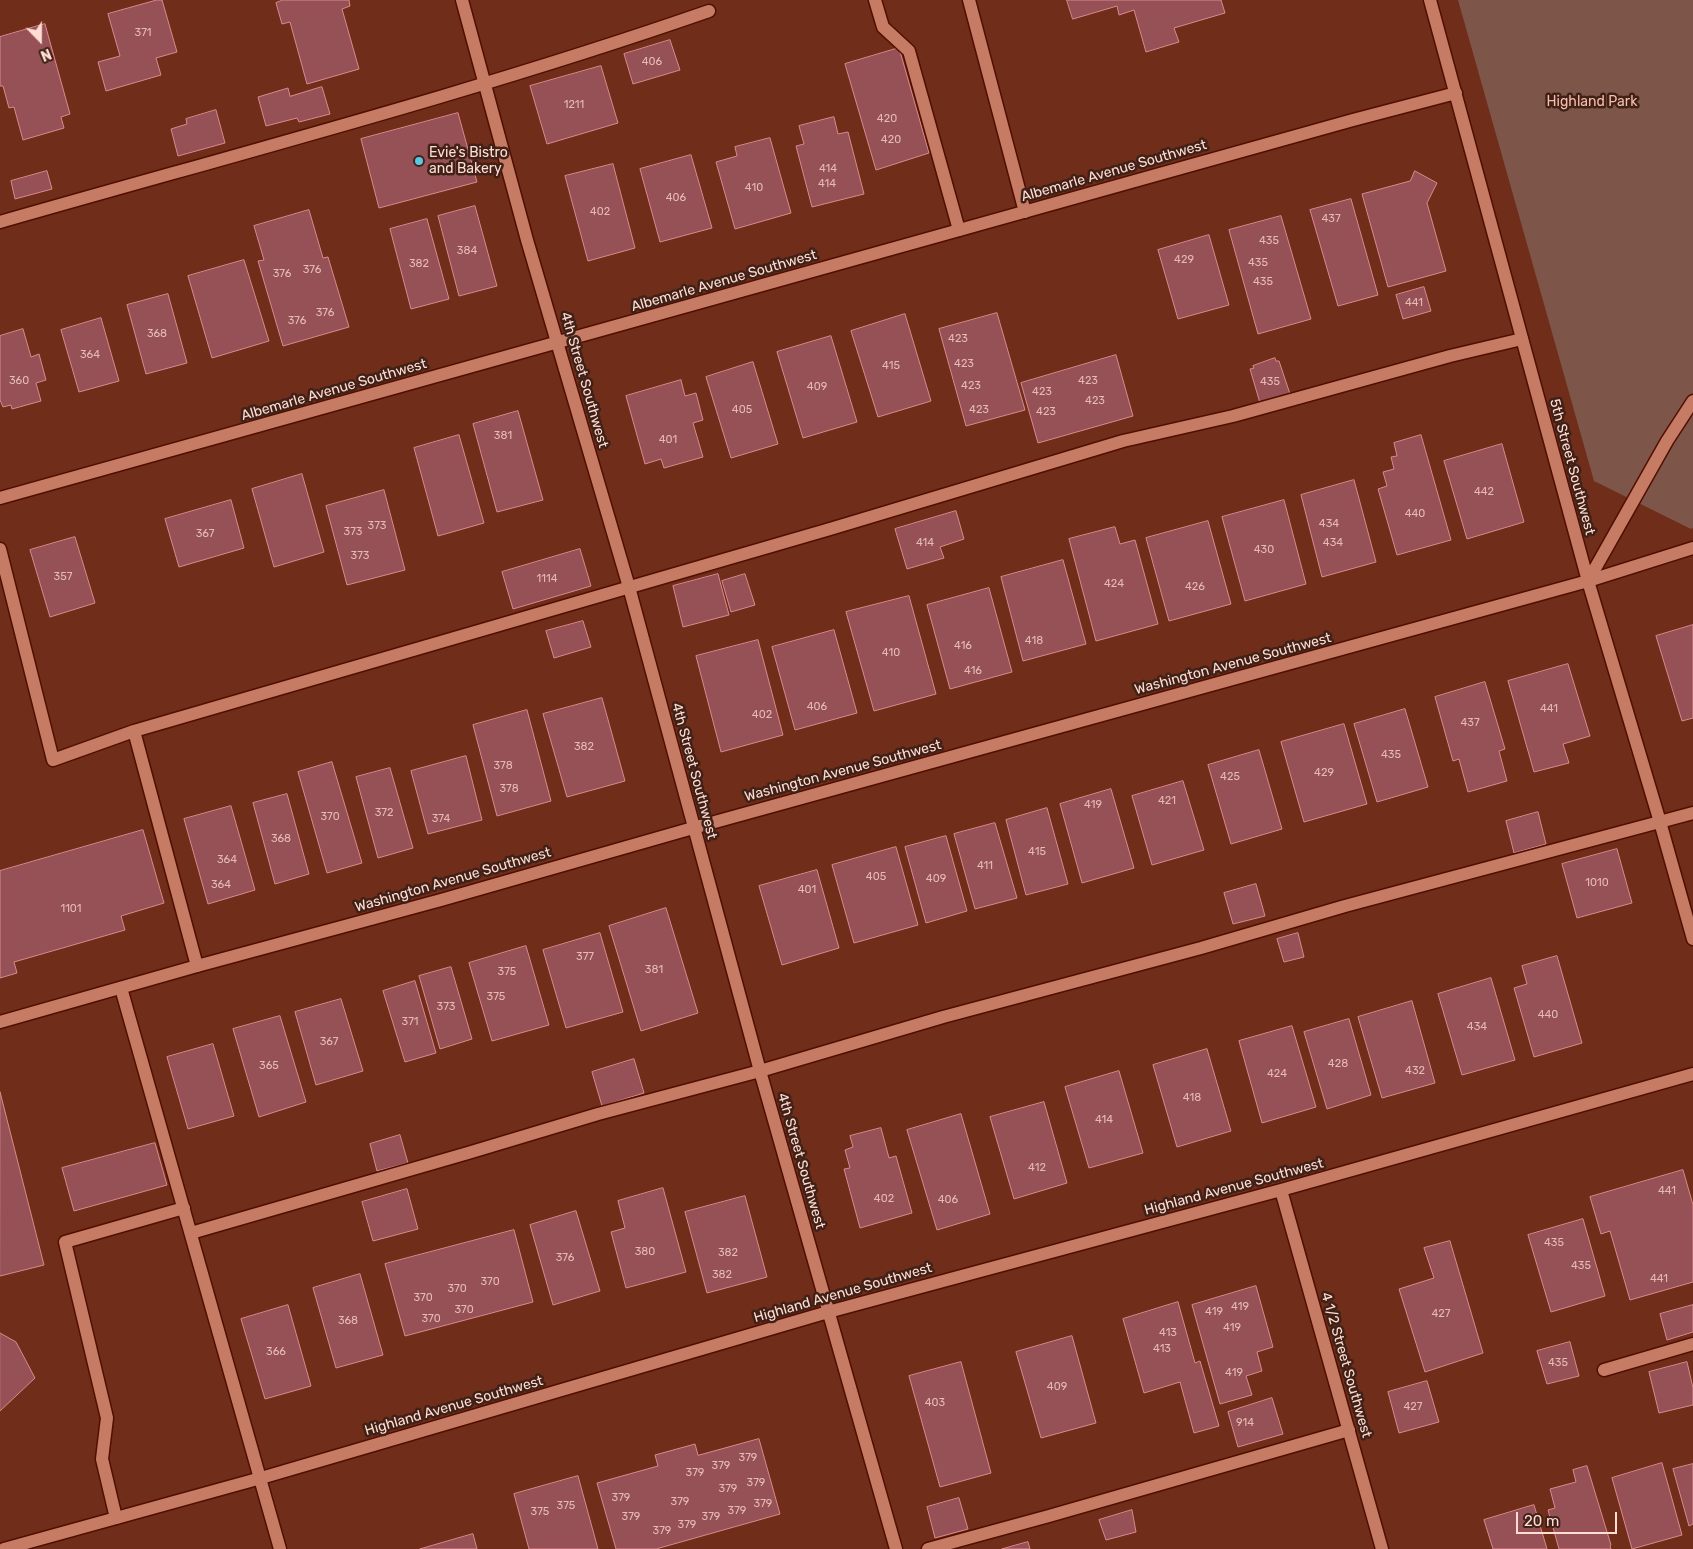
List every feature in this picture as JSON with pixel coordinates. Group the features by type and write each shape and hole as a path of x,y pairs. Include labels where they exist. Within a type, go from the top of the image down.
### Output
{"street":[{"name":"4th Street Southwest","path":"462,0 527,240 629,587 760,1071 896,1549"},
{"path":"875,0 883,27 909,51 960,230"},
{"path":"969,0 1025,212"},
{"name":"5th Street Southwest","path":"1430,0 1588,581 1693,940"},
{"path":"0,222 486,84 616,43 709,10"},
{"name":"Albemarle Avenue Southwest","path":"0,498 1456,93"},
{"path":"0,549 53,760 134,731 1123,441 1233,416 1522,338"},
{"path":"1588,581 1667,441 1693,401"},
{"name":"Washington Avenue Southwest","path":"0,1022 1588,581 1693,548"},
{"path":"134,731 197,966"},
{"path":"192,1233 598,1114 760,1071 943,1017 1201,948 1345,906 1693,813"},
{"path":"121,988 192,1233 280,1549"},
{"name":"Highland Avenue Southwest","path":"4,1549 261,1478 828,1312 1281,1190 1693,1074"},
{"name":"4 1/2 Street Southwest","path":"1281,1190 1382,1549"},
{"path":"116,1518 102,1459 107,1418 65,1242 184,1208"},
{"path":"1604,1370 1693,1344"},
{"path":"928,1549 1349,1430"}],"green space":[{"name":"Highland Park","path":"1458,0 1693,0 1693,528 1691,529 1594,481"}],"building":[{"path":"162,0 177,52 156,58 161,75 106,91 98,62 120,56 108,14"},
{"path":"283,0 349,0 350,6 342,9 359,69 307,84 290,22 282,24 276,3"},
{"path":"1067,0 1221,0 1225,13 1174,28 1179,42 1146,52 1134,10 1119,15 1117,6 1073,19"},
{"path":"45,24 70,114 61,117 64,128 23,140 14,107 9,108 3,86 0,86 0,37"},
{"path":"670,40 680,70 633,84 624,54"},
{"path":"899,48 929,153 876,170 845,64"},
{"path":"601,66 618,123 547,144 530,86"},
{"path":"322,87 330,114 299,122 297,118 266,126 258,97 288,88 290,96"},
{"path":"216,110 225,143 178,156 171,129 187,124 186,119"},
{"name":"Evie's Bistro and Bakery","path":"458,113 477,182 379,208 361,139"},
{"path":"834,117 838,134 848,132 864,194 812,207 796,146 804,144 799,126"},
{"path":"770,138 791,213 735,229 716,162 737,156 735,147"},
{"path":"691,155 712,228 660,242 640,169"},
{"path":"613,164 635,248 588,261 565,176"},
{"path":"47,171 52,189 15,199 11,181"},
{"path":"1415,171 1437,183 1427,203 1446,271 1388,287 1362,194 1410,181"},
{"path":"1351,199 1378,295 1338,306 1310,210"},
{"path":"475,206 497,286 459,296 438,216"},
{"path":"309,210 323,258 328,257 349,327 283,346 258,261 264,260 254,226"},
{"path":"1281,216 1311,319 1258,334 1229,230"},
{"path":"427,219 449,299 411,309 390,229"},
{"path":"1209,235 1229,305 1178,319 1158,250"},
{"path":"244,260 269,341 212,358 188,276"},
{"path":"1424,287 1431,311 1403,319 1396,295"},
{"path":"168,294 187,363 146,374 127,305"},
{"path":"997,313 1025,410 966,426 939,329"},
{"path":"905,314 931,401 878,417 851,331"},
{"path":"101,318 119,381 79,392 61,330"},
{"path":"23,329 31,357 39,354 46,380 36,383 41,401 12,409 11,405 3,407 0,400 0,336"},
{"path":"831,336 857,422 803,438 777,352"},
{"path":"1116,355 1133,416 1038,443 1021,383"},
{"path":"1275,358 1276,361 1279,361 1290,394 1260,403 1250,369 1254,368 1253,366"},
{"path":"753,362 778,444 731,458 706,377"},
{"path":"681,380 685,396 696,393 703,420 693,423 703,457 664,468 661,459 645,464 626,396"},
{"path":"518,411 543,500 497,512 473,424"},
{"path":"459,435 484,523 438,536 414,448"},
{"path":"1421,435 1451,540 1397,555 1378,489 1387,486 1383,472 1394,469 1391,457 1397,456 1394,443"},
{"path":"1502,444 1524,522 1467,539 1444,461"},
{"path":"302,474 324,552 274,567 252,489"},
{"path":"1354,480 1376,562 1322,577 1301,495"},
{"path":"384,490 405,570 347,585 326,506"},
{"path":"231,500 244,548 179,567 165,519"},
{"path":"1284,500 1306,584 1245,601 1222,517"},
{"path":"956,511 964,539 940,547 944,558 907,569 895,529"},
{"path":"1208,521 1231,604 1169,621 1146,538"},
{"path":"1115,527 1120,544 1135,540 1158,624 1096,641 1069,539"},
{"path":"75,537 95,603 50,617 30,550"},
{"path":"580,549 591,586 513,609 502,572"},
{"path":"1063,560 1086,644 1023,661 1001,577"},
{"path":"718,574 729,615 683,627 673,586"},
{"path":"745,574 755,605 731,612 722,581"},
{"path":"989,588 1012,672 950,689 927,605"},
{"path":"909,596 936,694 874,711 846,612"},
{"path":"583,621 591,647 554,658 546,631"},
{"path":"1693,625 1693,718 1682,721 1656,636"},
{"path":"834,630 857,713 795,730 772,647"},
{"path":"758,640 783,735 721,752 696,656"},
{"path":"1568,664 1590,736 1563,744 1569,763 1534,772 1508,681"},
{"path":"1485,682 1505,749 1499,751 1507,781 1468,792 1459,759 1453,761 1435,697"},
{"path":"602,698 625,781 567,797 543,714"},
{"path":"1405,709 1428,787 1377,802 1354,724"},
{"path":"527,710 551,801 497,816 473,725"},
{"path":"1344,724 1367,804 1304,822 1281,742"},
{"path":"1259,750 1282,829 1231,844 1208,765"},
{"path":"466,756 482,820 428,834 411,771"},
{"path":"332,762 362,863 327,873 298,772"},
{"path":"390,768 413,848 378,858 356,777"},
{"path":"1183,781 1204,850 1152,865 1132,796"},
{"path":"1111,789 1134,868 1082,883 1060,804"},
{"path":"287,794 309,874 275,884 253,803"},
{"path":"231,806 255,890 208,904 184,819"},
{"path":"1047,808 1068,884 1026,895 1006,820"},
{"path":"1538,812 1546,844 1514,853 1506,821"},
{"path":"995,823 1017,898 975,909 954,834"},
{"path":"143,830 164,903 121,916 125,930 14,962 17,973 0,978 0,871"},
{"path":"946,836 967,911 926,923 905,847"},
{"path":"896,847 918,925 854,943 832,865"},
{"path":"1617,849 1632,903 1577,918 1562,864"},
{"path":"817,870 839,948 782,965 759,886"},
{"path":"1256,884 1265,916 1233,924 1224,893"},
{"path":"666,908 698,1013 641,1031 609,926"},
{"path":"600,933 623,1012 566,1028 543,950"},
{"path":"1298,933 1304,957 1284,962 1277,939"},
{"path":"526,946 549,1025 492,1041 469,963"},
{"path":"1557,956 1582,1043 1534,1057 1514,988 1527,984 1522,966"},
{"path":"451,967 472,1039 440,1049 419,976"},
{"path":"1491,978 1515,1060 1462,1075 1438,994"},
{"path":"415,981 436,1053 405,1062 383,991"},
{"path":"341,999 363,1071 316,1085 295,1012"},
{"path":"1412,1001 1435,1083 1382,1098 1358,1017"},
{"path":"280,1016 306,1102 259,1117 233,1029"},
{"path":"1349,1019 1371,1095 1327,1109 1304,1032"},
{"path":"1292,1026 1316,1107 1262,1123 1239,1041"},
{"path":"213,1044 234,1116 188,1129 167,1057"},
{"path":"1207,1049 1231,1131 1177,1147 1153,1065"},
{"path":"634,1059 644,1093 602,1106 592,1072"},
{"path":"1119,1071 1143,1153 1089,1168 1065,1087"},
{"path":"0,1092 44,1265 0,1276"},
{"path":"1044,1102 1067,1183 1014,1199 990,1117"},
{"path":"961,1114 990,1214 937,1230 907,1130"},
{"path":"881,1128 889,1158 896,1156 912,1213 860,1228 844,1169 850,1168 845,1150 853,1147 850,1136"},
{"path":"400,1135 408,1163 377,1171 370,1144"},
{"path":"155,1143 167,1185 74,1211 62,1168"},
{"path":"1683,1170 1693,1205 1693,1282 1630,1300 1610,1231 1601,1234 1590,1197"},
{"path":"663,1188 686,1272 626,1288 611,1232 625,1228 618,1201"},
{"path":"407,1189 418,1229 373,1241 362,1202"},
{"path":"745,1196 767,1277 707,1293 685,1212"},
{"path":"576,1211 600,1291 553,1305 530,1225"},
{"path":"1583,1219 1605,1296 1551,1312 1528,1235"},
{"path":"514,1230 533,1302 405,1336 385,1264"},
{"path":"1450,1241 1483,1353 1425,1372 1399,1289 1434,1278 1424,1248"},
{"path":"360,1274 383,1355 336,1368 313,1288"},
{"path":"1256,1286 1273,1347 1257,1352 1262,1371 1246,1376 1252,1395 1220,1404 1192,1305"},
{"path":"1178,1302 1195,1363 1200,1361 1219,1426 1194,1433 1180,1382 1144,1393 1123,1319"},
{"path":"288,1305 311,1386 265,1399 241,1319"},
{"path":"1693,1305 1693,1332 1667,1340 1660,1314"},
{"path":"0,1333 16,1342 35,1378 0,1411"},
{"path":"1072,1336 1096,1423 1041,1438 1016,1352"},
{"path":"1570,1342 1579,1376 1547,1384 1537,1351"},
{"path":"961,1362 991,1473 940,1487 909,1376"},
{"path":"1687,1362 1693,1388 1693,1405 1659,1413 1649,1372"},
{"path":"1427,1381 1439,1422 1399,1433 1388,1392"},
{"path":"1272,1398 1283,1434 1238,1447 1228,1412"},
{"path":"759,1439 780,1514 656,1549 616,1549 597,1483 658,1466 655,1455 695,1444 698,1455"},
{"path":"1662,1463 1682,1535 1632,1549 1612,1478"},
{"path":"1693,1464 1693,1524 1689,1526 1673,1469"},
{"path":"1587,1466 1611,1549 1559,1549 1548,1510 1555,1508 1550,1489 1576,1482 1573,1470"},
{"path":"578,1476 598,1549 529,1549 514,1494"},
{"path":"959,1498 968,1529 935,1538 927,1507"},
{"path":"1534,1505 1547,1549 1493,1549 1484,1520"},
{"path":"1132,1510 1136,1532 1106,1540 1099,1520"},
{"path":"473,1534 477,1549 420,1549"},
{"path":"1028,1542 1030,1549 1002,1549"}],"place":[{"name":"Evie's Bistro and Bakery","path":"419,161"}]}
